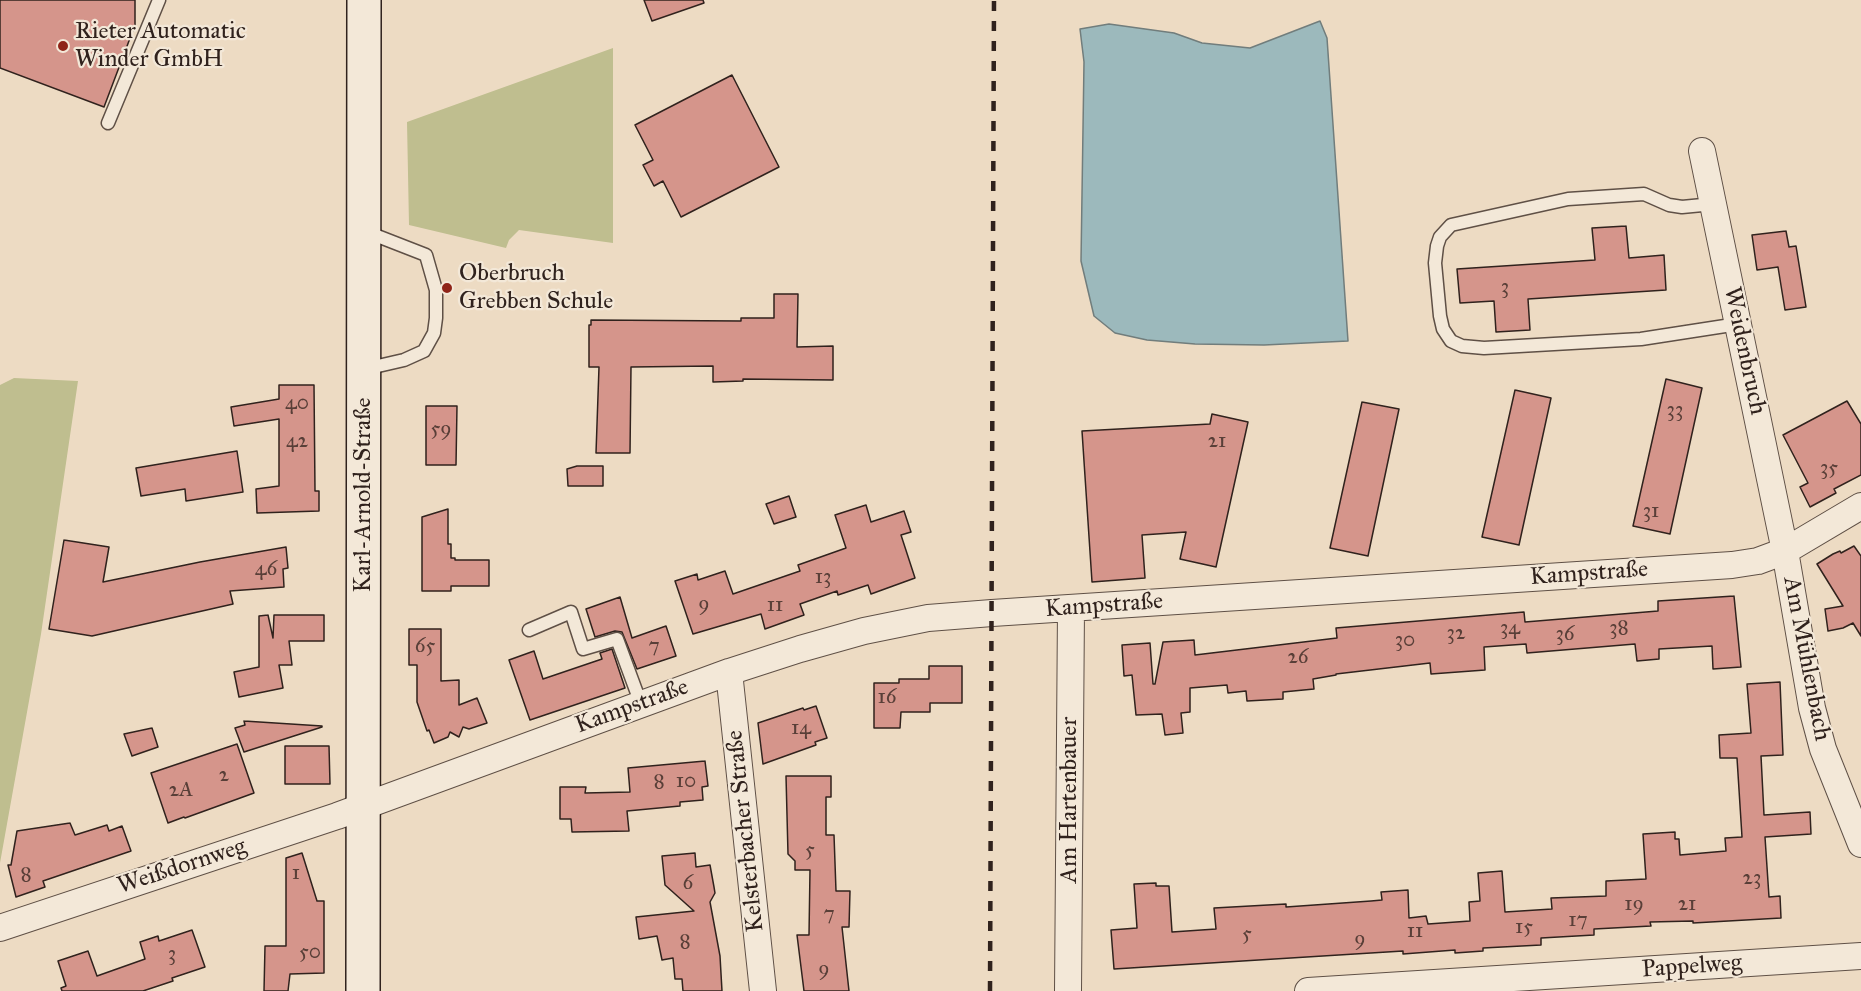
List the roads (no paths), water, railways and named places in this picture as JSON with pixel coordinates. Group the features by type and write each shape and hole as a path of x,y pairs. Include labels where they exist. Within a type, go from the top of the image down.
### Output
{"main road":[{"name":"Karl-Arnold-Straße","path":"363,991 364,0"}],"street":[{"name":"Weidenbruch","path":"1702,151 1785,551"},
{"name":"Kampstraße","path":"363,805 729,672 864,631 928,618 1732,565 1758,561 1785,551 1861,506"},
{"name":"Am Mühlenbach","path":"1785,551 1812,708 1823,749 1852,796 1861,844"},
{"name":"Am Hartenbauer","path":"1068,991 1071,609"},
{"name":"Kelsterbacher Straße","path":"729,672 763,991"},
{"name":"Weißdornweg","path":"0,928 337,816 363,805"},
{"name":"Pappelweg","path":"1308,991 1861,956"}],"lane":[{"path":"108,123 159,0"},
{"path":"1713,204 1682,207 1669,205 1644,194 1568,199 1451,225 1440,237 1435,262 1440,316 1443,329 1451,341 1462,346 1484,348 1641,339 1738,324"},
{"path":"364,231 426,255 436,290 436,318 434,333 424,351 404,360 364,369"},
{"path":"529,630 571,612 583,649 617,639 641,704"}],"water":[{"path":"1320,21 1327,38 1348,341 1264,345 1195,344 1147,340 1115,333 1094,316 1081,261 1084,62 1080,29 1109,24 1174,33 1202,43 1250,48"}],"railway":[{"path":"990,991 994,0"}],"place":[{"name":"Rieter Automatic Winder GmbH","path":"63,46"},
{"name":"Oberbruch Grebben Schule","path":"447,288"}]}
